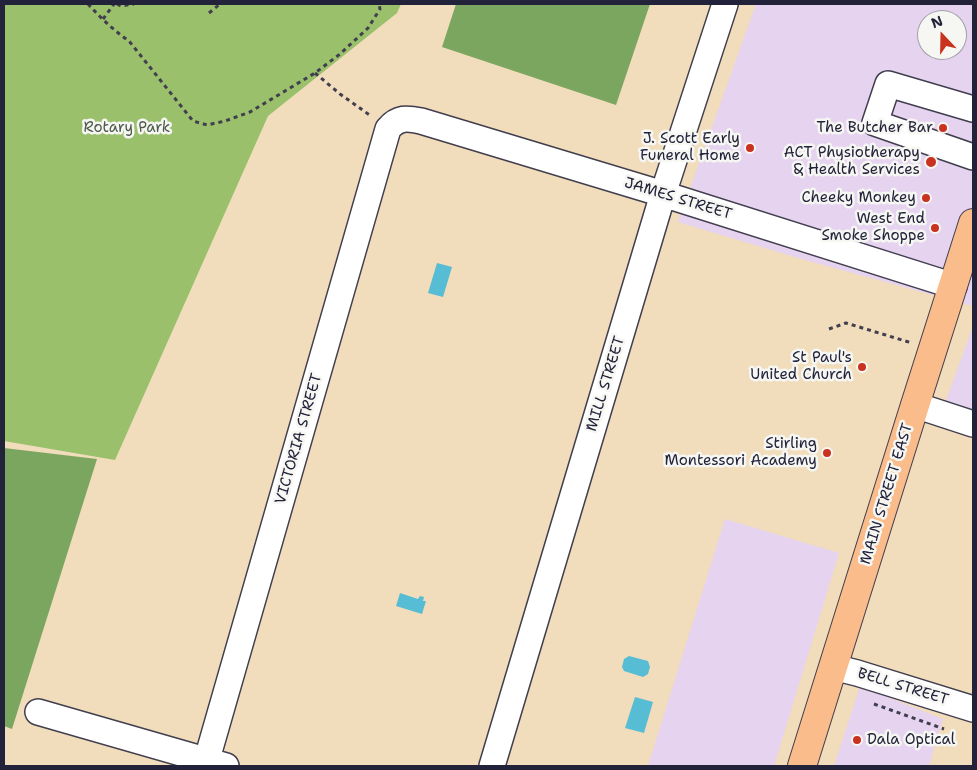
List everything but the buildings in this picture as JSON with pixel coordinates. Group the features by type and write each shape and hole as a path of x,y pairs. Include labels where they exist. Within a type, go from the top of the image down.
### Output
{"main road":[{"name":"MAIN STREET EAST","path":"802,766 973,223"}],"street":[{"name":"MILL STREET","path":"492,766 663,194 725,4"},
{"path":"973,109 888,84 875,123 973,157"},
{"name":"JAMES STREET","path":"401,120 421,121 663,194 954,286"},
{"name":"VICTORIA STREET","path":"212,764 388,129 393,123 401,120"},
{"path":"915,405 973,424"},
{"name":"BELL STREET","path":"833,667 973,709"},
{"path":"38,712 212,764"}],"path":[{"path":"88,4 118,34 129,41 193,121 207,125 250,112 315,73 340,54 368,28 380,9 379,4"},
{"path":"103,19 116,4 121,6 134,4"},
{"path":"209,12 220,4"},
{"path":"315,73 340,94 375,118"},
{"path":"829,329 846,323 918,344"},
{"path":"873,704 944,729"}],"shaded area":[{"path":"756,4 973,4 973,306 805,260 678,222"},
{"path":"973,326 973,429 940,417"},
{"path":"725,519 839,553 774,766 648,766"},
{"path":"860,686 943,719 929,766 834,766"}],"green space":[{"name":"Rotary Park","path":"4,4 401,4 397,13 268,116 115,460 4,441"},
{"path":"456,4 650,4 616,105 442,47"},
{"path":"4,448 97,459 12,729 4,726"}],"water":[{"path":"437,263 452,267 443,297 428,293"},
{"path":"400,593 418,599 420,596 424,597 423,601 426,601 422,614 396,606"},
{"path":"629,656 648,661 650,667 648,674 643,677 624,671 622,667 624,659"},
{"path":"635,697 653,702 644,733 625,728"}],"place":[{"name":"The Butcher Bar","path":"943,128"},
{"name":"J. Scott Early Funeral Home","path":"750,148"},
{"name":"ACT Physiotherapy & Health Services","path":"931,162"},
{"name":"Cheeky Monkey","path":"926,198"},
{"name":"West End Smoke Shoppe","path":"935,228"},
{"name":"St Paul's United Church","path":"862,367"},
{"name":"Stirling Montessori Academy","path":"827,453"},
{"name":"Dala Optical","path":"857,740"}]}
